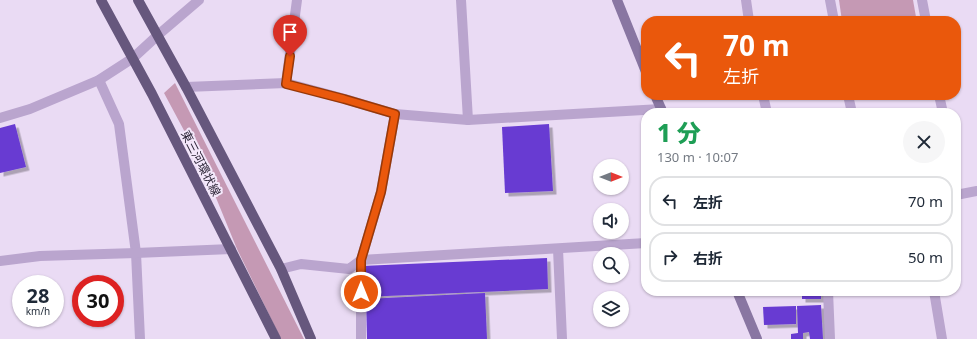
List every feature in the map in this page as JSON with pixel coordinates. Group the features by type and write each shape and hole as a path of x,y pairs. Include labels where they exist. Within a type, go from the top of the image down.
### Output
{"main road":[{"name":"東三河環状線","path":"101,0 133,58 276,339"},
{"name":"東三河環状線","path":"138,0 186,87 281,269 311,339"}],"street":[{"path":"0,118 30,109 98,80 133,58 199,0"},
{"path":"286,84 297,0"},
{"path":"461,0 468,120"},
{"path":"617,0 641,60"},
{"path":"746,0 748,16"},
{"path":"830,0 833,16"},
{"path":"922,0 925,16"},
{"path":"98,80 119,124 136,254 140,339"},
{"path":"186,87 286,84 395,114 468,120 641,112"},
{"path":"361,339 361,260 381,192 395,114"},
{"path":"961,192 977,191"},
{"path":"281,269 301,264 349,269 361,260 641,243"},
{"path":"0,261 40,256 136,254 231,249"},
{"path":"558,249 562,339"},
{"path":"739,296 756,339"},
{"path":"828,296 830,339"},
{"path":"935,296 942,339"}],"shaded area":[{"path":"839,0 913,0 916,16 841,16"},
{"path":"175,83 304,339 281,339 237,249 203,166 164,93"}],"building":[{"path":"15,124 26,167 0,173 0,128"},
{"path":"549,124 553,191 505,193 502,127"},
{"path":"547,258 548,289 363,297 362,266"},
{"path":"485,293 487,339 367,339 366,299"},
{"path":"802,296 821,296 821,299 802,299"},
{"path":"821,305 823,339 810,339 809,332 803,333 803,339 791,339 791,334 798,333 797,306"},
{"path":"796,306 796,324 764,325 763,307"}],"route":[{"path":"290,56 286,84 395,114 381,192 361,260 361,292"}]}
